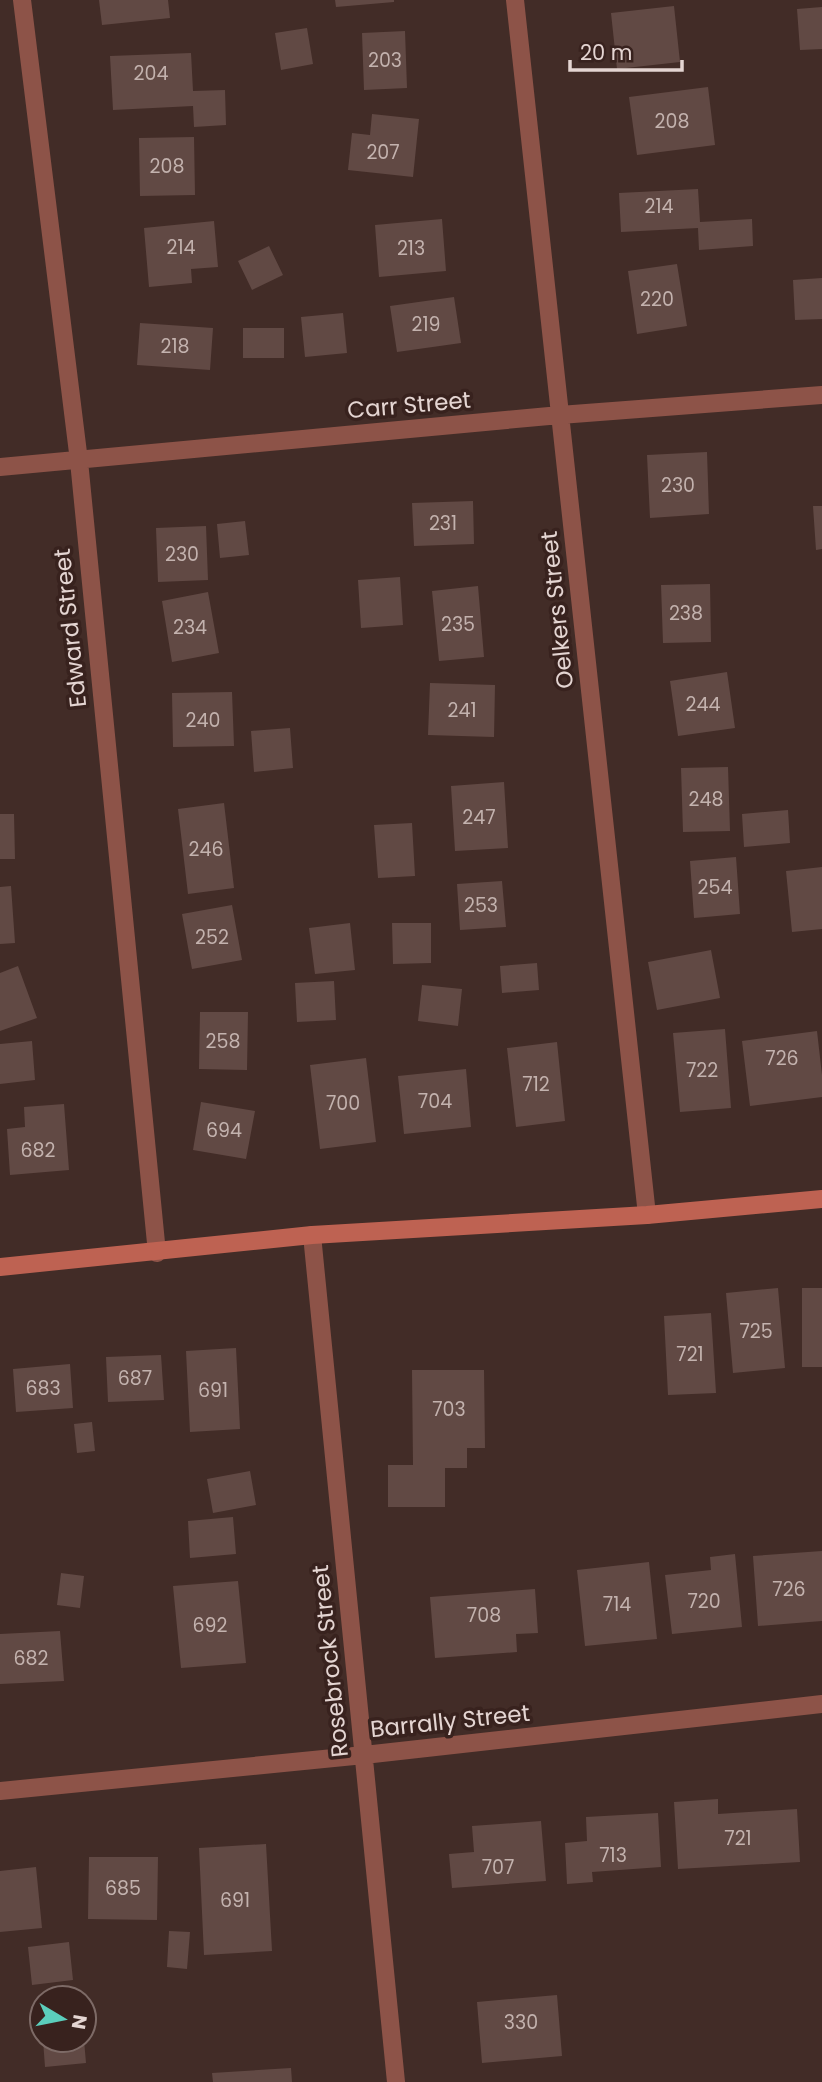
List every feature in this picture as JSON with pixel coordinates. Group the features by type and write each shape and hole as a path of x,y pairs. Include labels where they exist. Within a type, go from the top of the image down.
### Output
{"street":[{"name":"Edward Street","path":"22,0 79,461 157,1253"},
{"name":"Oelkers Street","path":"515,0 647,1215"},
{"name":"Carr Street","path":"0,467 560,415 822,395"},
{"path":"0,1267 312,1235 647,1215 822,1199"},
{"name":"Rosebrock Street","path":"312,1235 396,2082"},
{"name":"Barrally Street","path":"0,1791 364,1755 822,1704"}],"building":[{"path":"99,0 168,0 170,18 102,25"},
{"path":"335,0 394,0 394,2 336,7"},
{"path":"674,6 680,62 617,69 611,13"},
{"path":"822,7 822,49 800,50 797,9"},
{"path":"307,28 313,64 281,70 275,33"},
{"path":"405,31 407,88 364,90 362,33"},
{"path":"191,53 193,91 225,90 226,125 194,127 193,106 113,110 110,56"},
{"path":"708,87 715,145 637,155 629,97"},
{"path":"372,114 419,119 413,177 348,170 352,133 370,135"},
{"path":"194,137 195,195 140,196 139,138"},
{"path":"698,189 700,222 752,219 753,246 699,250 698,228 621,232 619,193"},
{"path":"442,219 446,271 379,277 375,225"},
{"path":"214,221 218,267 191,269 192,283 149,287 144,228"},
{"path":"269,246 283,275 252,290 238,261"},
{"path":"677,264 687,326 637,334 628,271"},
{"path":"822,278 822,319 795,320 793,280"},
{"path":"454,297 461,343 397,352 390,306"},
{"path":"343,313 347,353 305,357 301,317"},
{"path":"140,323 213,328 210,370 137,365"},
{"path":"243,328 284,328 284,358 243,358"},
{"path":"707,452 709,514 650,518 647,455"},
{"path":"473,501 474,544 414,546 412,503"},
{"path":"813,506 822,506 822,549 816,550"},
{"path":"245,521 249,555 220,558 217,524"},
{"path":"206,526 208,580 158,582 156,528"},
{"path":"400,577 403,625 361,628 358,580"},
{"path":"710,584 711,642 663,643 661,585"},
{"path":"478,586 484,657 439,661 432,591"},
{"path":"208,592 219,653 172,662 162,601"},
{"path":"727,672 735,728 678,736 670,681"},
{"path":"430,683 495,685 494,737 428,735"},
{"path":"232,692 234,746 173,747 172,693"},
{"path":"290,728 293,768 254,772 251,731"},
{"path":"728,767 730,831 683,832 681,768"},
{"path":"504,782 508,848 455,851 451,786"},
{"path":"224,803 234,888 188,894 178,809"},
{"path":"788,810 790,843 744,847 742,814"},
{"path":"0,814 14,814 15,859 0,859"},
{"path":"412,823 415,876 378,878 374,825"},
{"path":"736,857 740,914 694,918 690,861"},
{"path":"822,867 822,929 792,932 786,871"},
{"path":"502,881 506,927 460,930 457,884"},
{"path":"11,886 15,943 0,944 0,887"},
{"path":"232,905 242,960 192,969 182,914"},
{"path":"350,923 355,970 315,974 309,928"},
{"path":"392,923 431,923 431,963 393,964"},
{"path":"711,950 720,998 657,1010 648,962"},
{"path":"537,963 539,990 502,993 500,966"},
{"path":"18,966 37,1018 0,1031 0,973"},
{"path":"334,981 336,1020 297,1022 295,983"},
{"path":"422,985 462,989 458,1026 418,1021"},
{"path":"200,1012 248,1012 247,1070 199,1069"},
{"path":"725,1029 731,1108 680,1112 673,1033"},
{"path":"817,1031 822,1097 750,1106 742,1041"},
{"path":"32,1041 35,1080 0,1084 0,1044"},
{"path":"557,1042 565,1121 516,1127 507,1048"},
{"path":"366,1058 376,1142 320,1149 310,1065"},
{"path":"466,1069 471,1127 404,1134 398,1076"},
{"path":"201,1102 255,1111 246,1159 193,1150"},
{"path":"64,1104 69,1170 10,1175 7,1129 25,1127 24,1107"},
{"path":"778,1288 785,1368 733,1373 726,1293"},
{"path":"802,1288 822,1288 822,1367 802,1367"},
{"path":"711,1313 716,1393 668,1395 664,1316"},
{"path":"236,1348 240,1429 190,1432 186,1351"},
{"path":"161,1355 164,1400 108,1402 106,1357"},
{"path":"70,1364 73,1408 16,1412 13,1369"},
{"path":"412,1370 484,1370 485,1448 467,1448 467,1468 445,1468 445,1507 388,1507 388,1465 413,1465"},
{"path":"92,1422 95,1451 77,1453 74,1424"},
{"path":"250,1471 256,1505 213,1513 207,1479"},
{"path":"233,1517 236,1554 190,1558 188,1521"},
{"path":"822,1551 822,1621 758,1626 753,1556"},
{"path":"735,1554 742,1627 672,1634 665,1575 711,1570 710,1557"},
{"path":"649,1562 657,1639 585,1646 577,1570"},
{"path":"61,1573 84,1576 80,1608 57,1605"},
{"path":"238,1581 246,1663 181,1668 173,1586"},
{"path":"535,1589 538,1633 516,1634 517,1652 435,1658 430,1597"},
{"path":"60,1631 64,1681 0,1684 0,1634"},
{"path":"718,1799 718,1814 797,1809 800,1862 678,1869 674,1802"},
{"path":"658,1813 661,1867 592,1872 593,1882 567,1884 565,1843 587,1841 586,1817"},
{"path":"541,1821 546,1881 452,1888 449,1854 474,1852 472,1826"},
{"path":"266,1844 272,1951 204,1955 199,1848"},
{"path":"89,1857 158,1857 157,1920 88,1919"},
{"path":"36,1867 42,1928 0,1932 0,1871"},
{"path":"169,1931 190,1932 187,1969 167,1967"},
{"path":"69,1942 73,1980 32,1984 28,1947"},
{"path":"557,1995 562,2056 482,2063 477,2002"},
{"path":"44,2054 85,2054 86,2063 45,2067"},
{"path":"291,2068 292,2082 213,2082 212,2073"}]}
